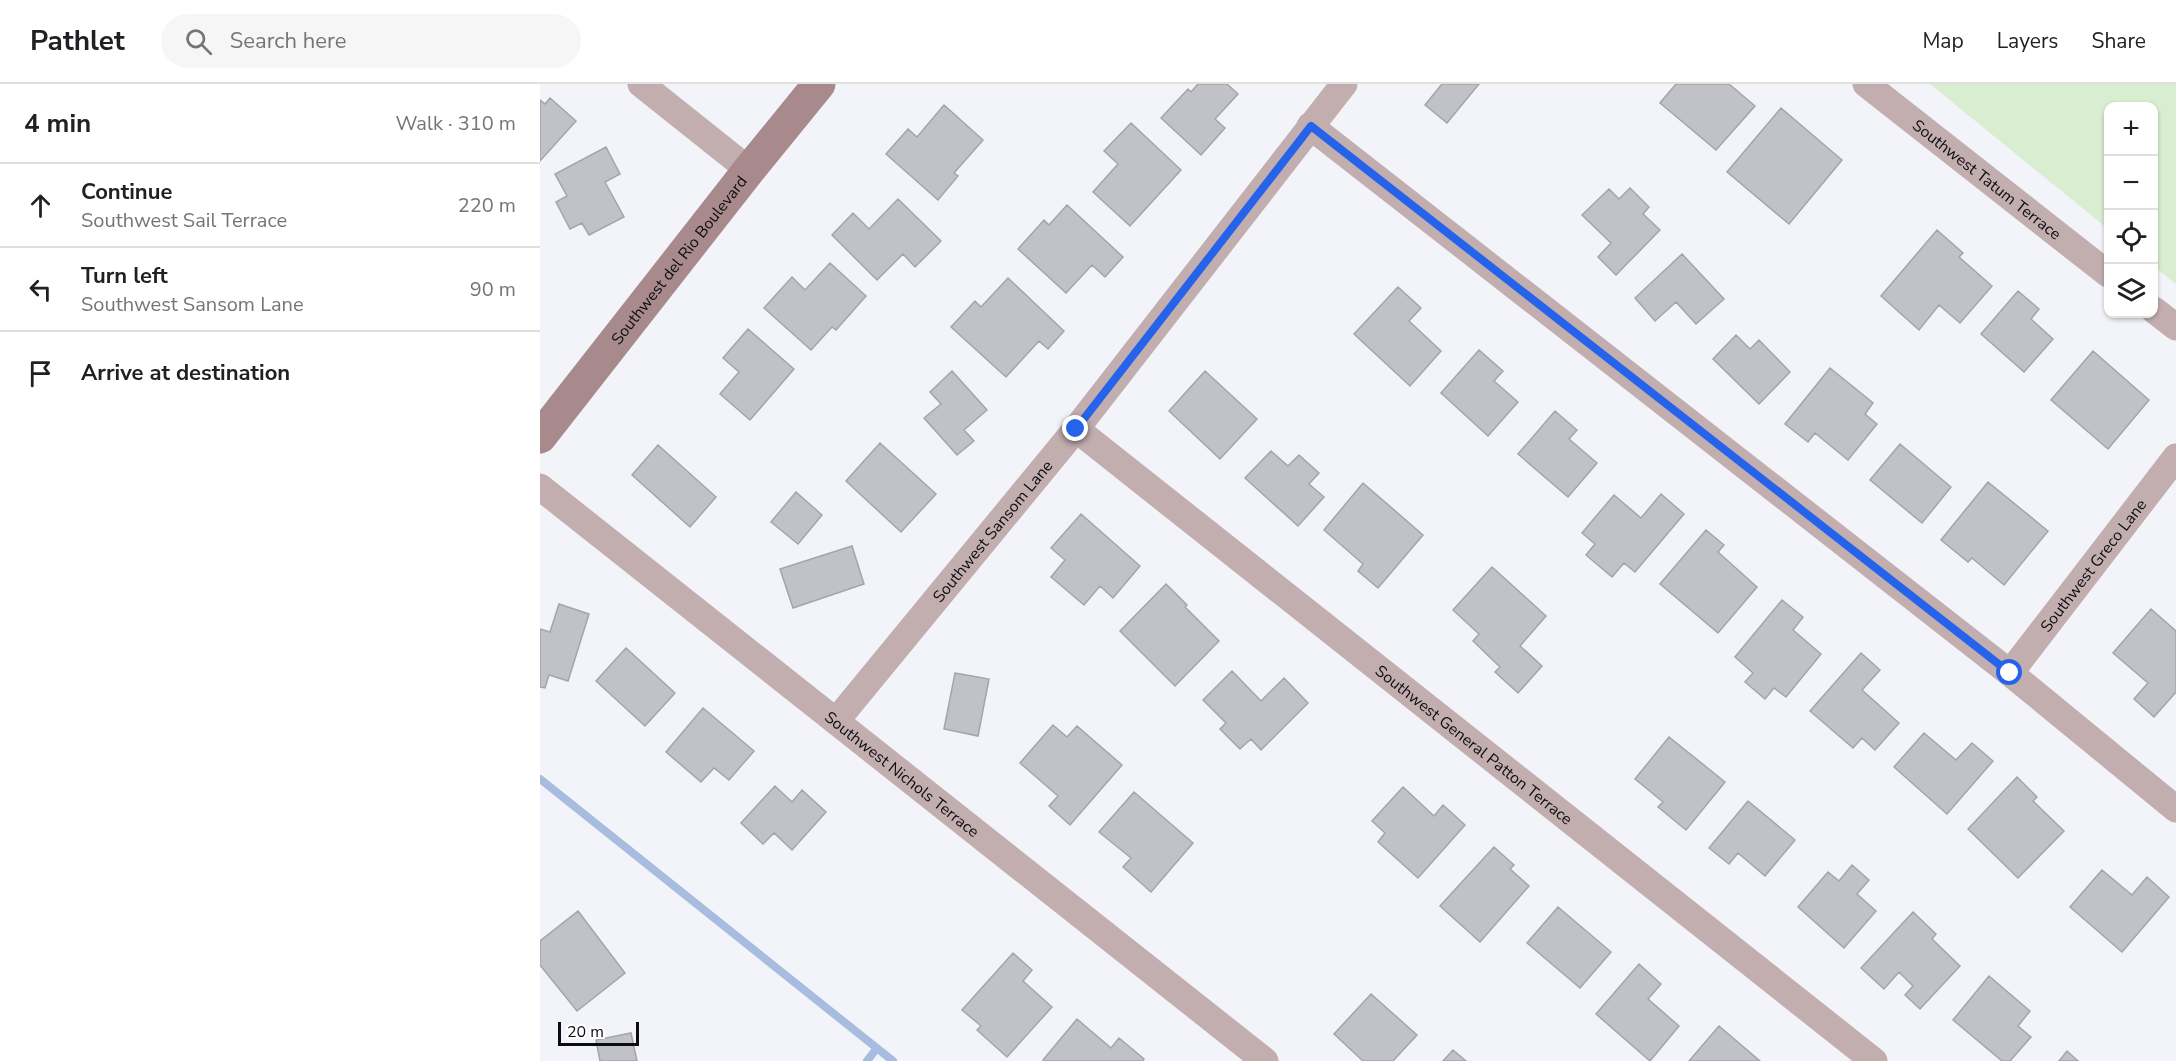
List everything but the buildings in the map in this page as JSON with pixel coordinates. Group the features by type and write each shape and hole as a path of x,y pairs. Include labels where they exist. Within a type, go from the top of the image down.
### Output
{"street":[{"path":"641,84 748,170"},
{"name":"Southwest del Rio Boulevard","path":"540,437 748,170 819,84"},
{"name":"Southwest Sansom Lane","path":"836,721 1076,429 1344,84"},
{"name":"Southwest Tatum Terrace","path":"1866,84 2104,270"},
{"path":"1311,126 2010,673 2176,809"},
{"path":"2158,313 2176,327"},
{"name":"Southwest General Patton Terrace","path":"1076,429 1874,1061"},
{"name":"Southwest Greco Lane","path":"2010,673 2176,457"},
{"name":"Southwest Nichols Terrace","path":"540,487 1265,1061"}],"green space":[{"path":"1930,84 2176,84 2176,284 2158,269 2158,102 2104,102 2104,226"}],"waterway":[{"path":"540,779 893,1061"},
{"path":"867,1061 877,1048"}],"route":[{"path":"1076,429 1311,126 2010,673"}]}
